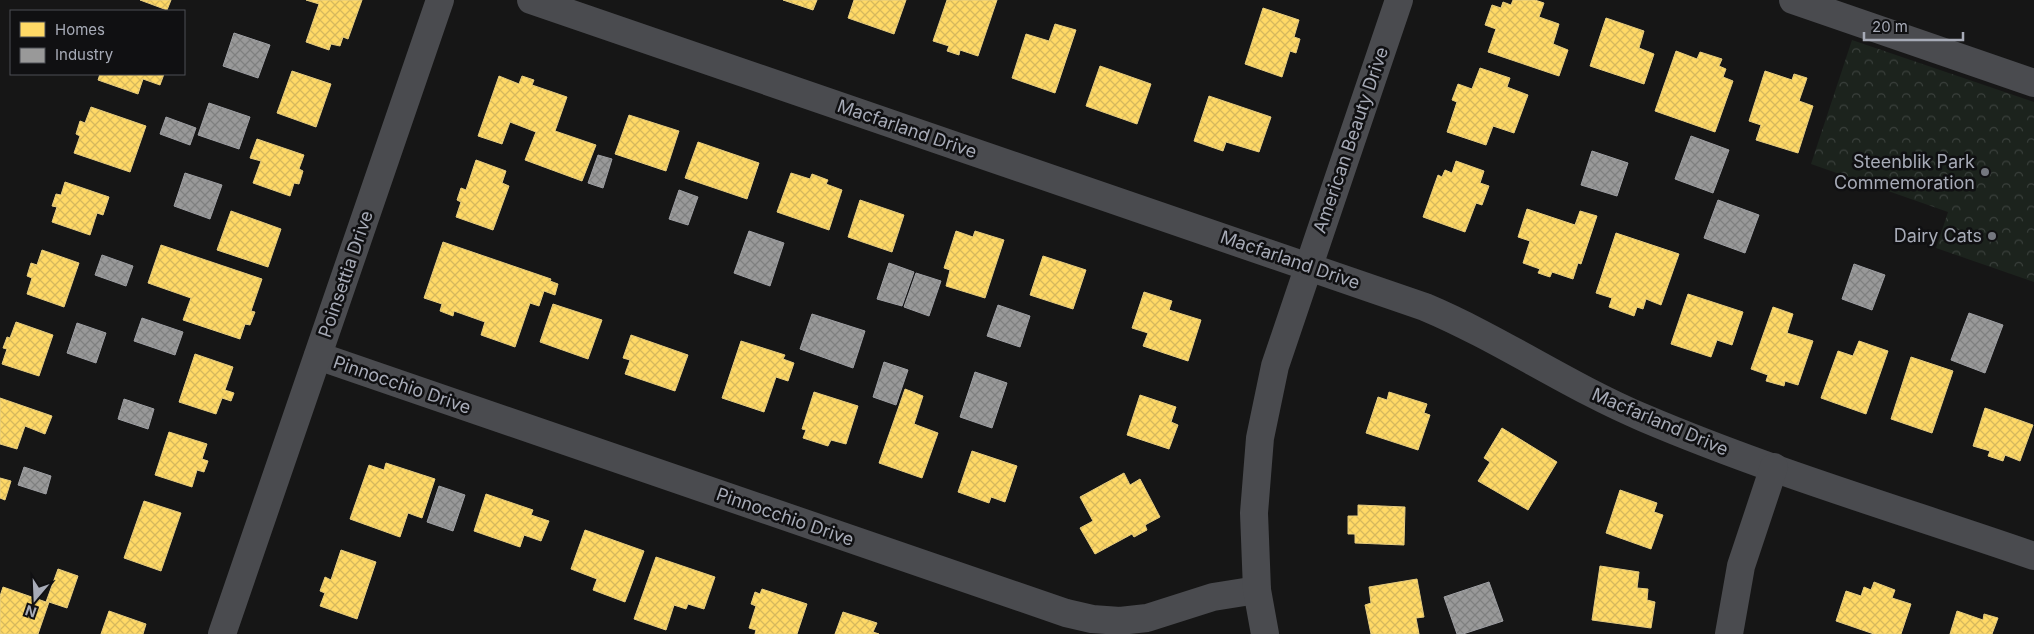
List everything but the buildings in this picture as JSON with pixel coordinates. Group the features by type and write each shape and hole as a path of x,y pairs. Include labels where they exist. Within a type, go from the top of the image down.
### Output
{"street":[{"name":"Poinsettia Drive","path":"222,634 440,0"},
{"name":"Macfarland Drive","path":"531,0 1425,307 1459,321 1500,342 1585,391 1643,418 1774,467 2034,556"},
{"name":"American Beauty Drive","path":"1265,634 1257,590 1254,513 1260,438 1275,366 1399,0"},
{"path":"1793,0 2034,83"},
{"name":"Pinnocchio Drive","path":"318,356 1084,617 1120,621 1147,618 1213,597 1257,590"},
{"path":"1729,634 1741,566 1774,467"}],"green space":[{"path":"1852,40 2034,102 2034,282 1936,248 1948,212 1811,164"}],"place":[{"name":"Steenblik Park Commemoration","path":"1985,172"},
{"name":"Dairy Cats","path":"1992,236"}]}
